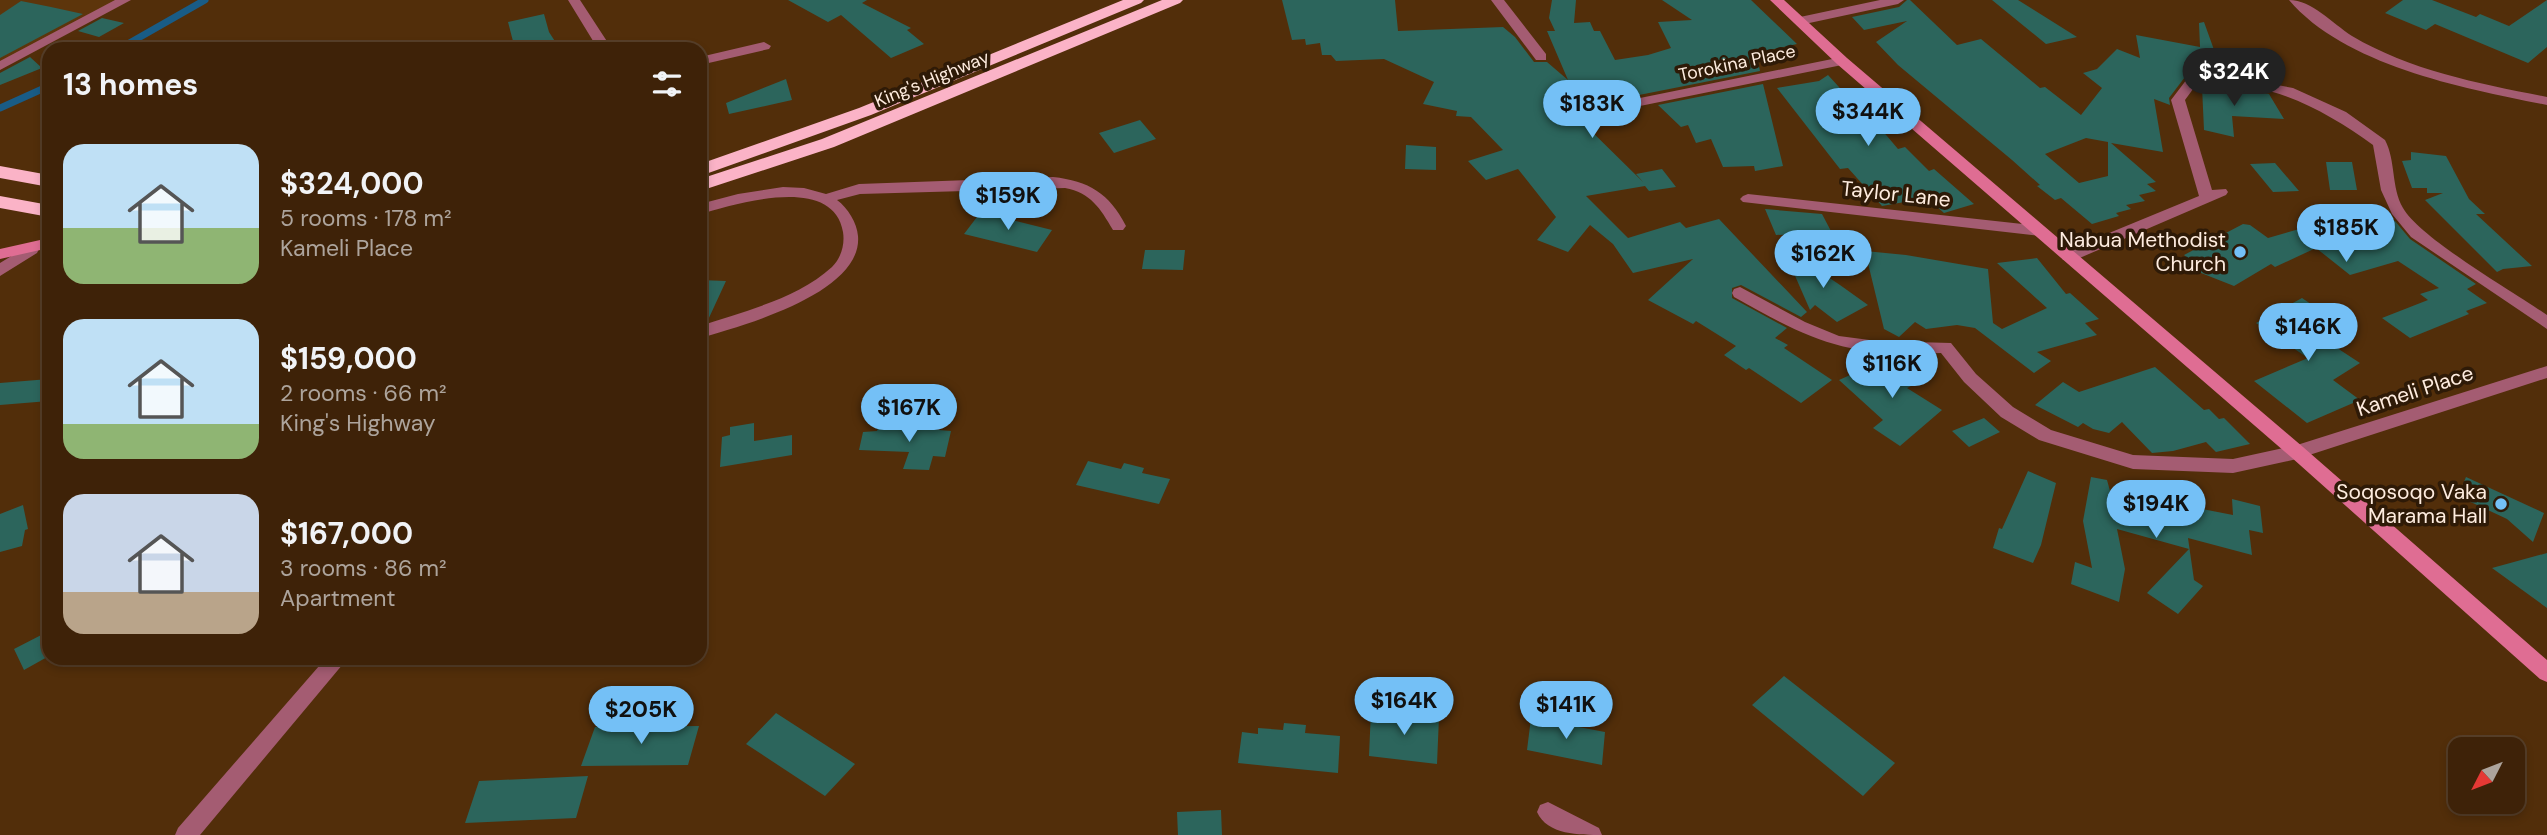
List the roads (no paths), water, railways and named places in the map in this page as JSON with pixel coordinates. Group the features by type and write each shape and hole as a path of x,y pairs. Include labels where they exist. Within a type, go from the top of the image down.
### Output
{"highway":[{"name":"King's Highway","path":"707,167 881,104 1136,0"},
{"name":"King's Highway","path":"707,184 828,143 1175,0"},
{"path":"0,172 42,180"},
{"path":"0,202 42,210"}],"main road":[{"path":"1776,0 1842,61 2297,452 2547,673"},
{"path":"0,254 42,245"}],"street":[{"path":"45,42 125,0"},
{"path":"574,0 601,42"},
{"path":"1497,0 1541,57"},
{"path":"1800,21 1869,3 1898,0"},
{"path":"2295,0 2311,15 2352,41 2419,71 2481,88 2547,101"},
{"path":"0,66 42,44"},
{"path":"707,59 764,46"},
{"name":"Torokina Place","path":"1640,102 1842,61"},
{"path":"2069,256 2214,195 2178,100 2192,82 2219,78 2288,91 2341,115 2380,143 2388,190 2397,211 2416,233 2547,323"},
{"path":"825,199 859,189 941,184 1066,183 1088,190 1104,200 1118,226"},
{"path":"707,207 774,192 810,194 825,199 846,217 850,233 847,259 837,271 804,291 707,329"},
{"name":"Taylor Lane","path":"1748,199 2040,231"},
{"path":"0,271 31,249"},
{"name":"Kameli Place","path":"1740,293 1810,331 1840,342 1888,347 1945,347 1970,378 2007,412 2045,435 2133,462 2233,466 2297,452 2547,372"},
{"path":"186,835 332,665"},
{"path":"1548,812 1591,835"}],"waterway":[{"path":"131,42 205,0"},
{"path":"0,108 42,89"}],"place":[{"name":"Nabua Methodist Church","path":"2240,252"},
{"name":"Soqosoqo Vaka Marama Hall","path":"2501,504"}]}
